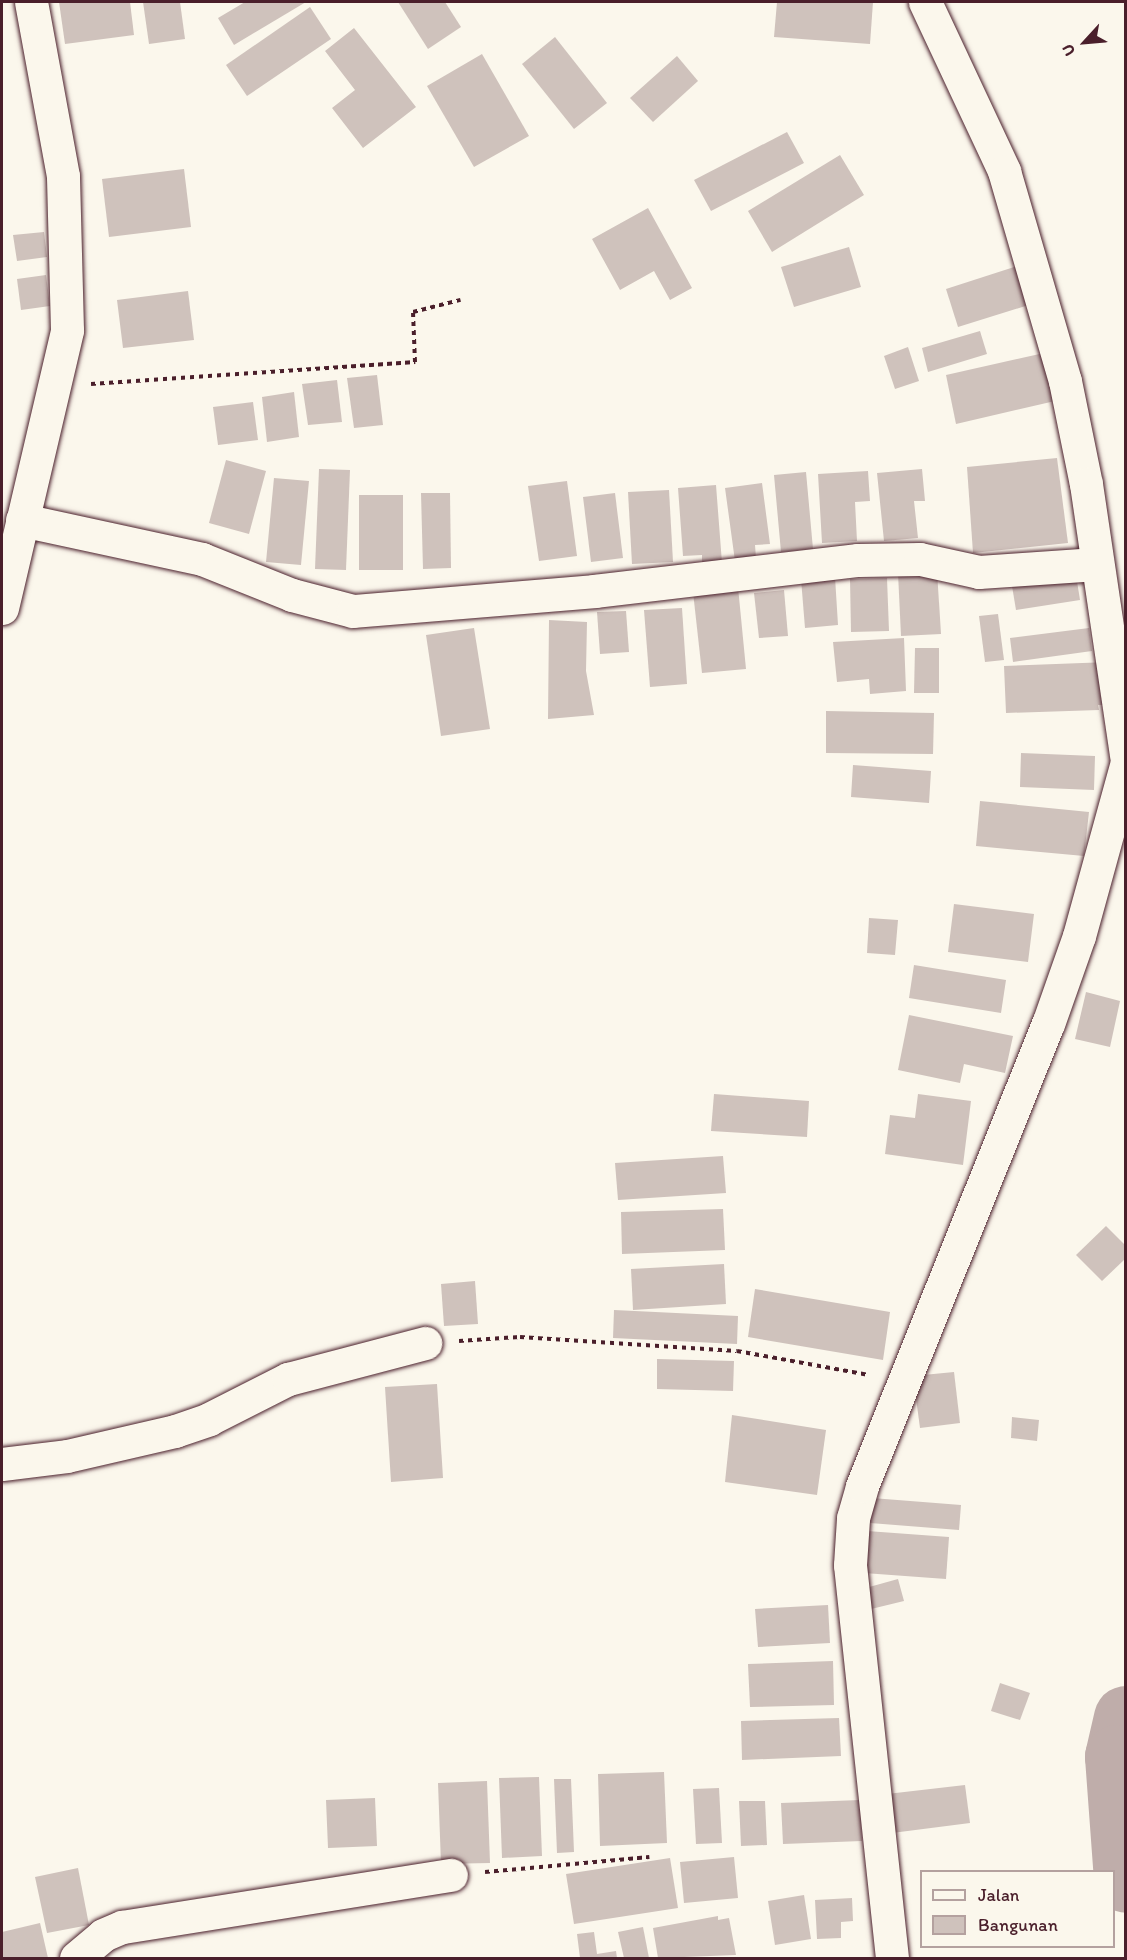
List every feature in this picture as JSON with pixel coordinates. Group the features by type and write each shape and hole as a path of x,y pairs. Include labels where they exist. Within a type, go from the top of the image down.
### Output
{"street":[{"path":"2,608 57,386 67,330 63,176 31,2"},
{"path":"925,2 1004,171 1065,381 1086,484 1125,756"},
{"path":"22,520 202,559 292,595 353,611 594,591 858,560 920,559 980,572 1097,564"},
{"path":"892,1959 850,1542 862,1486 1048,1024 1079,936 1125,765"},
{"path":"2,1464 67,1456 175,1431 209,1419 288,1379 425,1343"},
{"path":"76,1959 104,1935 122,1927 451,1875"}],"path":[{"path":"57,386 414,362 413,312 460,300"},
{"path":"425,1343 520,1337 737,1352 866,1374 902,1385"},
{"path":"451,1875 649,1857"}],"building":[{"path":"59,2 130,2 134,35 65,44"},
{"path":"143,2 180,2 185,39 149,44"},
{"path":"245,2 306,2 234,45 218,18"},
{"path":"398,2 445,2 461,27 428,49"},
{"path":"777,2 873,2 870,44 774,37"},
{"path":"310,7 331,39 247,96 226,65"},
{"path":"354,28 416,107 363,148 332,108 355,90 325,51"},
{"path":"555,37 607,103 574,129 522,64"},
{"path":"482,54 529,136 474,167 427,86"},
{"path":"677,56 698,81 653,122 630,98"},
{"path":"787,132 804,163 711,211 694,180"},
{"path":"840,155 864,195 772,252 748,211"},
{"path":"184,169 191,227 109,237 102,179"},
{"path":"648,208 692,288 670,300 654,271 620,290 592,239"},
{"path":"44,232 47,257 17,261 13,235"},
{"path":"849,247 861,287 794,307 781,267"},
{"path":"1020,265 1032,304 958,327 946,289"},
{"path":"46,275 50,306 21,310 17,279"},
{"path":"188,291 194,340 123,348 117,300"},
{"path":"980,331 987,354 928,372 922,348"},
{"path":"908,347 919,381 895,389 884,356"},
{"path":"1044,353 1055,401 956,424 946,375"},
{"path":"377,375 383,425 354,428 347,378"},
{"path":"337,380 342,422 308,425 302,384"},
{"path":"294,392 299,437 267,442 262,397"},
{"path":"253,402 258,440 218,445 213,407"},
{"path":"1057,458 1068,543 973,553 967,467"},
{"path":"226,460 266,471 249,534 209,523"},
{"path":"319,469 350,470 346,570 315,569"},
{"path":"922,469 925,501 914,501 918,538 884,541 877,473"},
{"path":"868,471 870,501 855,502 857,541 822,543 818,474"},
{"path":"806,472 813,549 781,552 774,475"},
{"path":"274,478 309,481 301,565 266,562"},
{"path":"567,481 577,556 539,561 528,486"},
{"path":"762,483 770,544 755,545 756,558 735,561 725,488"},
{"path":"716,485 722,563 702,564 702,555 683,556 678,488"},
{"path":"669,490 673,562 632,564 628,492"},
{"path":"421,493 450,493 451,568 423,569"},
{"path":"615,493 623,558 591,562 583,497"},
{"path":"359,495 403,495 403,570 359,570"},
{"path":"937,571 941,634 901,636 898,573"},
{"path":"1076,575 1080,600 1016,610 1012,586"},
{"path":"835,577 838,625 805,628 801,579"},
{"path":"887,578 889,631 851,632 850,579"},
{"path":"738,587 746,669 702,673 693,592"},
{"path":"784,590 788,636 759,638 754,593"},
{"path":"682,608 687,684 650,687 644,610"},
{"path":"626,611 629,652 600,654 597,612"},
{"path":"998,614 1004,660 985,662 979,616"},
{"path":"549,620 587,622 586,671 594,715 548,719"},
{"path":"474,628 490,729 441,736 426,635"},
{"path":"1089,628 1092,651 1013,662 1010,638"},
{"path":"904,638 906,691 870,694 869,679 837,682 833,642"},
{"path":"915,648 939,648 939,693 914,693"},
{"path":"1109,662 1111,705 1098,705 1099,710 1006,713 1004,666"},
{"path":"826,711 934,713 933,754 826,753"},
{"path":"1021,753 1095,756 1094,790 1020,787"},
{"path":"853,765 931,771 929,803 851,797"},
{"path":"980,801 1089,812 1084,856 976,846"},
{"path":"954,904 1034,914 1028,962 948,952"},
{"path":"869,918 898,920 895,955 867,953"},
{"path":"914,965 1006,980 1001,1013 909,998"},
{"path":"1086,992 1120,1001 1110,1047 1075,1039"},
{"path":"909,1015 1013,1036 1005,1073 964,1064 960,1083 898,1070"},
{"path":"714,1094 809,1101 807,1137 711,1131"},
{"path":"918,1094 971,1101 963,1165 885,1154 890,1115 915,1118"},
{"path":"723,1156 726,1193 618,1200 615,1163"},
{"path":"723,1209 725,1250 622,1254 621,1212"},
{"path":"1106,1226 1125,1245 1125,1259 1102,1281 1076,1255"},
{"path":"724,1264 726,1304 633,1310 631,1269"},
{"path":"475,1281 478,1324 444,1326 441,1284"},
{"path":"755,1289 890,1312 883,1360 748,1337"},
{"path":"614,1310 738,1316 737,1344 613,1338"},
{"path":"657,1359 734,1361 733,1391 657,1389"},
{"path":"954,1372 960,1423 920,1428 913,1376"},
{"path":"437,1384 443,1478 391,1482 385,1387"},
{"path":"732,1415 826,1430 817,1495 725,1482"},
{"path":"1012,1417 1039,1420 1037,1441 1011,1438"},
{"path":"872,1498 961,1505 959,1530 870,1523"},
{"path":"867,1531 949,1537 946,1579 864,1573"},
{"path":"898,1579 904,1601 867,1610 862,1589"},
{"path":"828,1605 830,1643 758,1647 755,1609"},
{"path":"833,1661 834,1705 750,1707 748,1664"},
{"path":"1000,1683 1030,1693 1020,1720 991,1711"},
{"path":"839,1718 841,1756 742,1760 741,1721"},
{"path":"664,1772 667,1843 600,1846 598,1774"},
{"path":"539,1777 542,1856 502,1858 499,1778"},
{"path":"554,1779 571,1779 574,1852 557,1853"},
{"path":"487,1781 490,1863 441,1864 438,1783"},
{"path":"965,1785 970,1823 892,1833 887,1794"},
{"path":"719,1788 722,1843 696,1844 693,1789"},
{"path":"375,1798 377,1846 328,1848 326,1800"},
{"path":"860,1800 862,1841 783,1844 781,1803"},
{"path":"739,1801 765,1801 767,1845 741,1846"},
{"path":"734,1857 738,1898 684,1903 680,1862"},
{"path":"670,1858 678,1908 574,1924 566,1874"},
{"path":"78,1868 89,1925 47,1933 35,1877"},
{"path":"804,1895 811,1939 775,1945 768,1901"},
{"path":"852,1898 853,1921 841,1922 841,1938 817,1939 815,1900"},
{"path":"718,1916 718,1920 729,1918 736,1955 658,1958 653,1928"},
{"path":"40,1923 48,1958 2,1958 2,1932"},
{"path":"643,1927 649,1958 624,1958 618,1932"},
{"path":"594,1932 597,1954 616,1951 617,1958 580,1958 577,1934"}],"waterway":[{"path":"1126,1718 1117,1757 1126,1881"}]}
